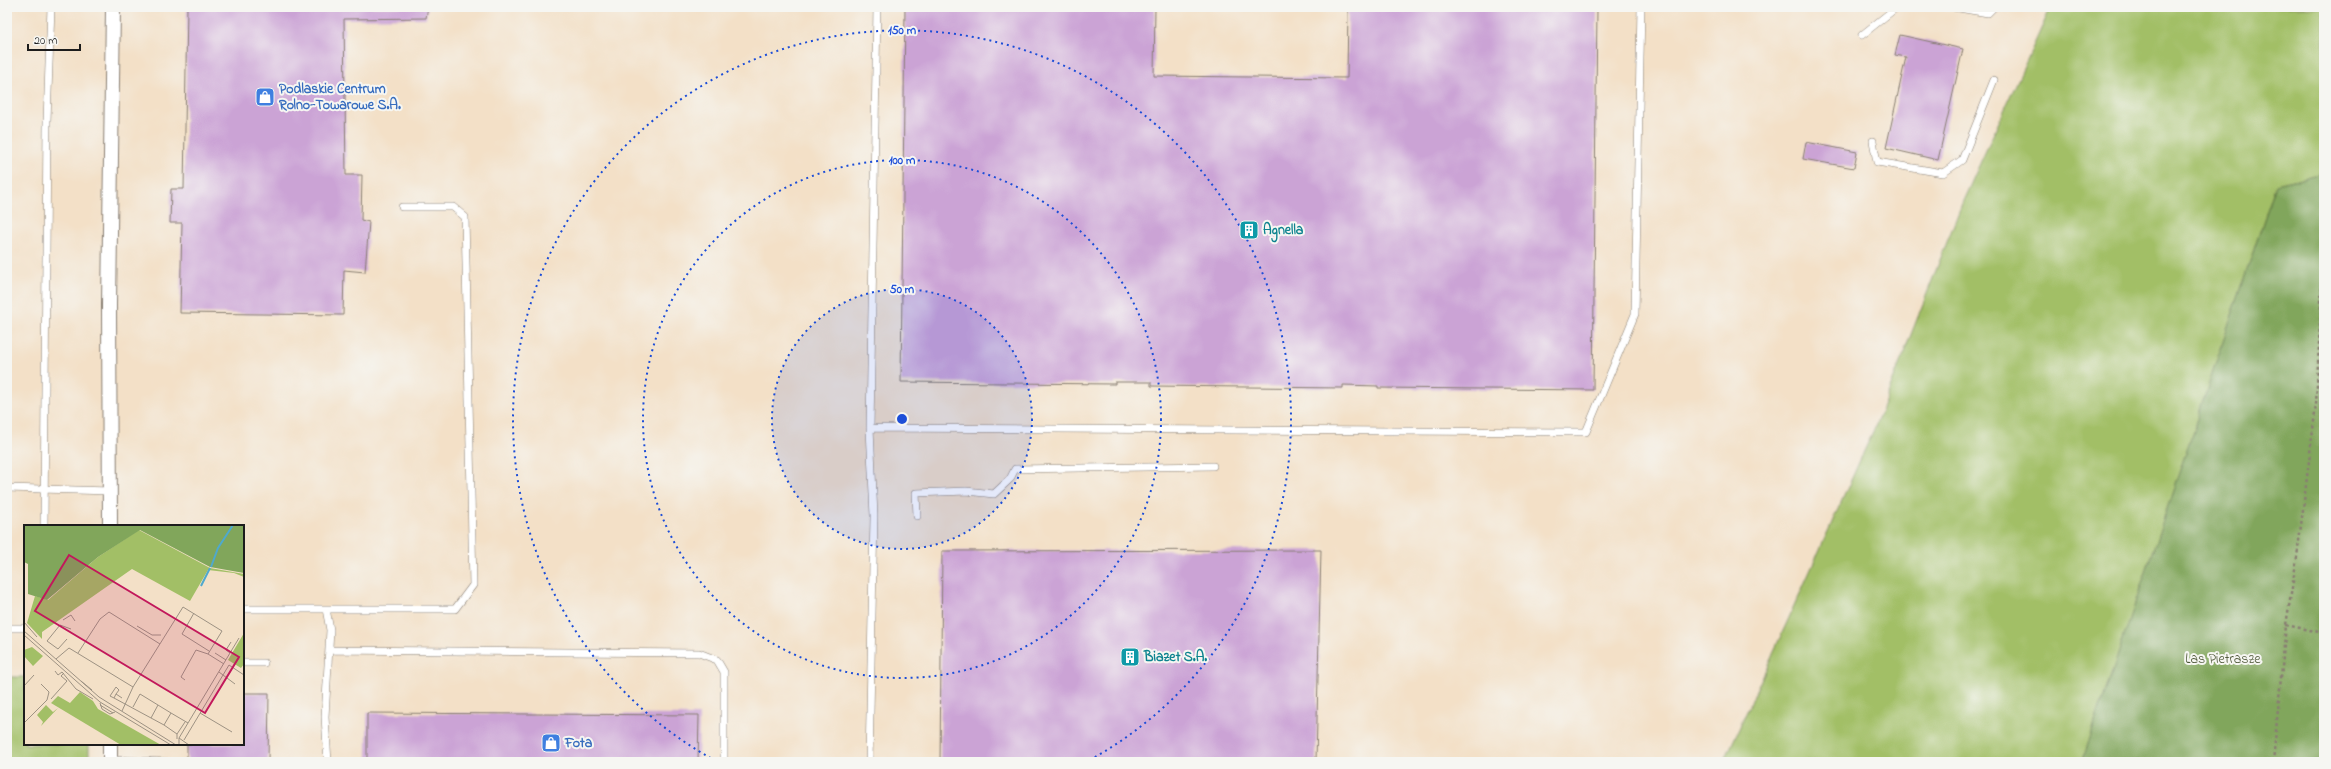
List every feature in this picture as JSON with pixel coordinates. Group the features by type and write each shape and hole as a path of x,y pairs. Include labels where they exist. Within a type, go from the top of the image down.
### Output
{"street":[{"path":"110,525 109,304 113,7"},
{"path":"110,745 110,761"}],"lane":[{"path":"44,525 47,121 51,7"},
{"path":"868,762 874,516 870,428 877,7"},
{"path":"870,428 1586,432 1635,314 1641,7"},
{"path":"1862,35 1897,7"},
{"path":"1953,7 1988,13 1994,7"},
{"path":"1873,141 1877,162 1943,173 1962,160 1994,80"},
{"path":"244,609 455,609 473,585 465,217 453,207 402,207"},
{"path":"917,516 916,493 966,491 994,494 1010,479 1015,469 1213,466"},
{"path":"7,488 44,491 110,491"},
{"path":"326,609 330,630 325,717 328,762"},
{"path":"7,628 24,628"},
{"path":"330,650 699,653 717,660 724,672 724,762"},
{"path":"244,663 264,663"},
{"path":"110,761 169,762"}],"path":[{"path":"2273,762 2286,625 2297,557 2316,405 2324,240"},
{"path":"2286,625 2324,633"}],"green space":[{"path":"2051,7 2324,7 2324,173 2276,184 2082,762 1724,762 1875,427 1963,201"},
{"name":"Las Pietrasze","path":"2324,173 2324,762 2082,762 2276,184"},
{"path":"7,677 24,677 24,745 89,745 89,762 7,762"}],"building":[{"name":"Podlaskie Centrum Rolno-Towarowe S.A.","path":"187,7 428,7 426,18 344,19 346,175 362,175 361,220 369,222 365,272 344,270 343,315 180,313 182,223 170,223 171,189 184,189"},
{"name":"Agnella","path":"905,7 1155,7 1154,76 1347,78 1348,7 1597,7 1593,390 1378,388 1378,386 1343,385 1343,388 1151,386 1151,382 1115,382 1115,384 901,382"},
{"path":"1900,35 1963,49 1938,160 1886,148 1906,57 1895,55"},
{"path":"1806,142 1857,152 1854,168 1803,159"},
{"name":"Biazet S.A.","path":"1321,550 1316,762 940,762 942,551"},
{"path":"244,693 269,693 268,762 187,762 187,745 244,745"},
{"path":"367,713 699,715 698,762 367,762"}],"place":[{"name":"Podlaskie Centrum Rolno-Towarowe S.A.","path":"265,97"},
{"name":"Agnella","path":"1249,230"},
{"name":"Biazet S.A.","path":"1130,657"},
{"name":"Fota","path":"551,743"}]}
